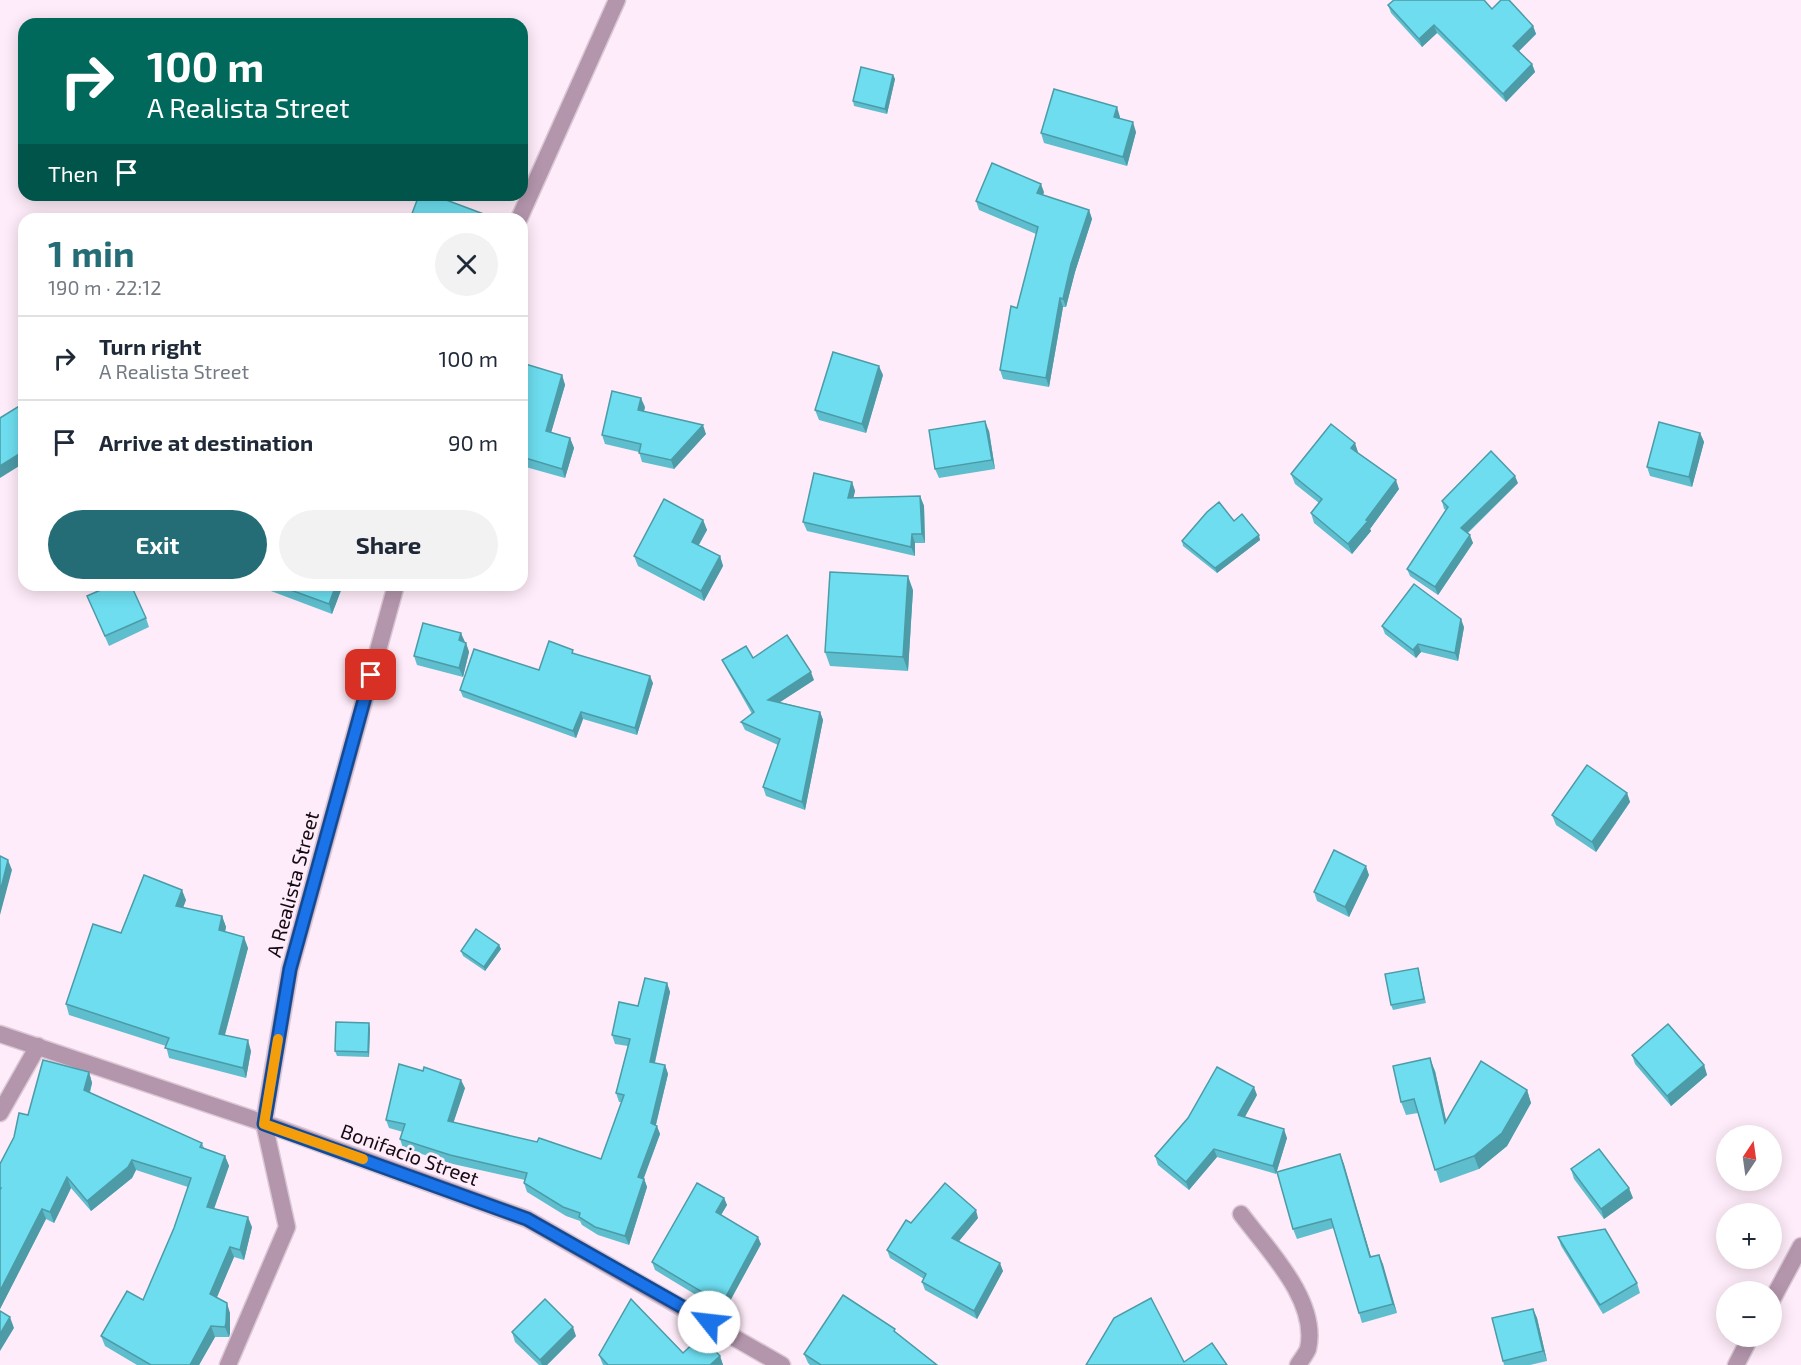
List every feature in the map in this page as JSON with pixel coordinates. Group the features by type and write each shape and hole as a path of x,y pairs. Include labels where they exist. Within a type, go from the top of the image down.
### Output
{"street":[{"path":"528,199 617,0"},
{"name":"A Realista Street","path":"228,1365 287,1227 264,1124 290,969 394,591"},
{"name":"Bonifacio Street","path":"0,1034 264,1124 527,1219 782,1365"},
{"path":"0,1113 38,1046"},
{"path":"1241,1214 1299,1292 1308,1319 1308,1350 1298,1365"},
{"path":"1782,1281 1801,1246"},
{"path":"1736,1365 1745,1347"}],"building":[{"path":"1394,0 1484,0 1492,9 1501,0 1509,0 1533,26 1513,46 1532,64 1503,94 1434,25 1419,39 1388,5"},
{"path":"861,67 893,75 885,109 853,101"},
{"path":"1054,89 1117,107 1114,117 1133,122 1123,157 1041,133"},
{"path":"992,163 1041,184 1037,193 1089,210 1071,264 1063,299 1060,298 1046,378 1000,370 1011,306 1017,308 1038,227 976,201"},
{"path":"417,201 449,201 481,213 412,213"},
{"path":"833,352 879,366 862,424 815,410"},
{"path":"528,365 562,375 546,431 570,438 562,469 528,459"},
{"path":"612,391 641,398 638,410 703,425 671,460 639,453 641,444 602,435"},
{"path":"18,407 18,455 0,466 0,418"},
{"path":"985,421 992,460 935,469 929,430"},
{"path":"1659,422 1700,433 1689,477 1647,467"},
{"path":"1331,424 1355,443 1351,448 1396,480 1366,520 1368,521 1348,544 1311,513 1322,499 1291,474"},
{"path":"1491,451 1515,476 1461,528 1470,535 1435,587 1407,569 1448,507 1442,501"},
{"path":"814,473 852,482 848,498 920,496 922,534 912,534 911,547 803,522"},
{"path":"664,499 703,520 692,542 720,556 701,591 634,556"},
{"path":"1219,502 1234,521 1242,514 1259,535 1215,568 1182,541 1207,512"},
{"path":"830,572 908,576 903,657 825,652"},
{"path":"1414,584 1461,619 1455,653 1418,644 1413,650 1382,626"},
{"path":"98,591 134,591 146,618 105,636 87,596"},
{"path":"293,591 334,591 329,604"},
{"path":"423,623 461,633 459,640 466,643 459,668 414,656"},
{"path":"787,635 811,672 768,700 820,712 802,802 763,787 780,739 741,722 754,712 722,660 746,646 753,658"},
{"path":"549,641 573,650 572,653 650,676 635,728 581,712 573,731 460,690 474,649 539,670"},
{"path":"1587,765 1627,793 1592,842 1552,815"},
{"path":"1334,850 1366,866 1345,907 1314,892"},
{"path":"0,856 8,860 0,892"},
{"path":"144,875 182,890 176,906 222,916 219,930 244,937 219,1034 248,1040 243,1068 165,1048 169,1038 66,1004 93,924 121,933"},
{"path":"476,929 499,945 484,967 461,951"},
{"path":"1418,968 1424,999 1391,1005 1385,974"},
{"path":"645,978 667,983 650,1062 665,1065 651,1123 657,1126 638,1177 644,1179 625,1236 595,1227 579,1217 580,1213 563,1207 524,1183 527,1173 450,1155 400,1139 405,1124 386,1120 399,1064 423,1071 424,1067 461,1080 448,1121 537,1142 539,1138 601,1159 624,1095 616,1093 630,1039 612,1035 619,1002 638,1006"},
{"path":"336,1022 369,1023 368,1052 335,1051"},
{"path":"1668,1024 1704,1065 1667,1096 1632,1055"},
{"path":"1430,1058 1445,1123 1481,1061 1527,1090 1502,1133 1474,1156 1435,1170 1414,1099 1401,1102 1393,1066"},
{"path":"43,1060 89,1072 84,1090 202,1143 200,1147 225,1156 207,1207 248,1217 240,1250 230,1247 210,1294 227,1303 225,1327 211,1326 190,1365 151,1365 101,1336 127,1291 143,1300 174,1228 191,1178 132,1160 128,1167 87,1201 67,1177 50,1212 42,1209 0,1291 0,1164 14,1137 19,1113 28,1115"},
{"path":"1217,1067 1254,1087 1238,1115 1284,1129 1273,1166 1214,1149 1186,1182 1155,1156 1188,1118"},
{"path":"1599,1149 1629,1188 1601,1209 1571,1169"},
{"path":"1340,1154 1370,1257 1379,1255 1393,1304 1359,1313 1331,1219 1293,1229 1277,1172"},
{"path":"697,1183 724,1198 716,1212 758,1237 722,1304 652,1262"},
{"path":"945,1183 976,1210 952,1238 1000,1263 974,1311 922,1282 926,1274 887,1250 906,1220 911,1223"},
{"path":"1605,1229 1637,1283 1600,1305 1558,1237"},
{"path":"843,1295 895,1329 894,1331 937,1365 821,1365 804,1354"},
{"path":"1151,1298 1184,1362 1212,1343 1227,1365 1086,1365 1114,1318"},
{"path":"545,1299 573,1327 540,1360 512,1332"},
{"path":"631,1299 683,1353 701,1336 720,1356 710,1365 608,1365 599,1355"},
{"path":"1533,1309 1543,1351 1503,1361 1492,1318"},
{"path":"0,1311 10,1317 0,1334"}],"slow traffic":[{"path":"278,1039 264,1124 363,1159"}],"route":[{"path":"371,675 290,969 264,1124 527,1219 709,1322"}]}
